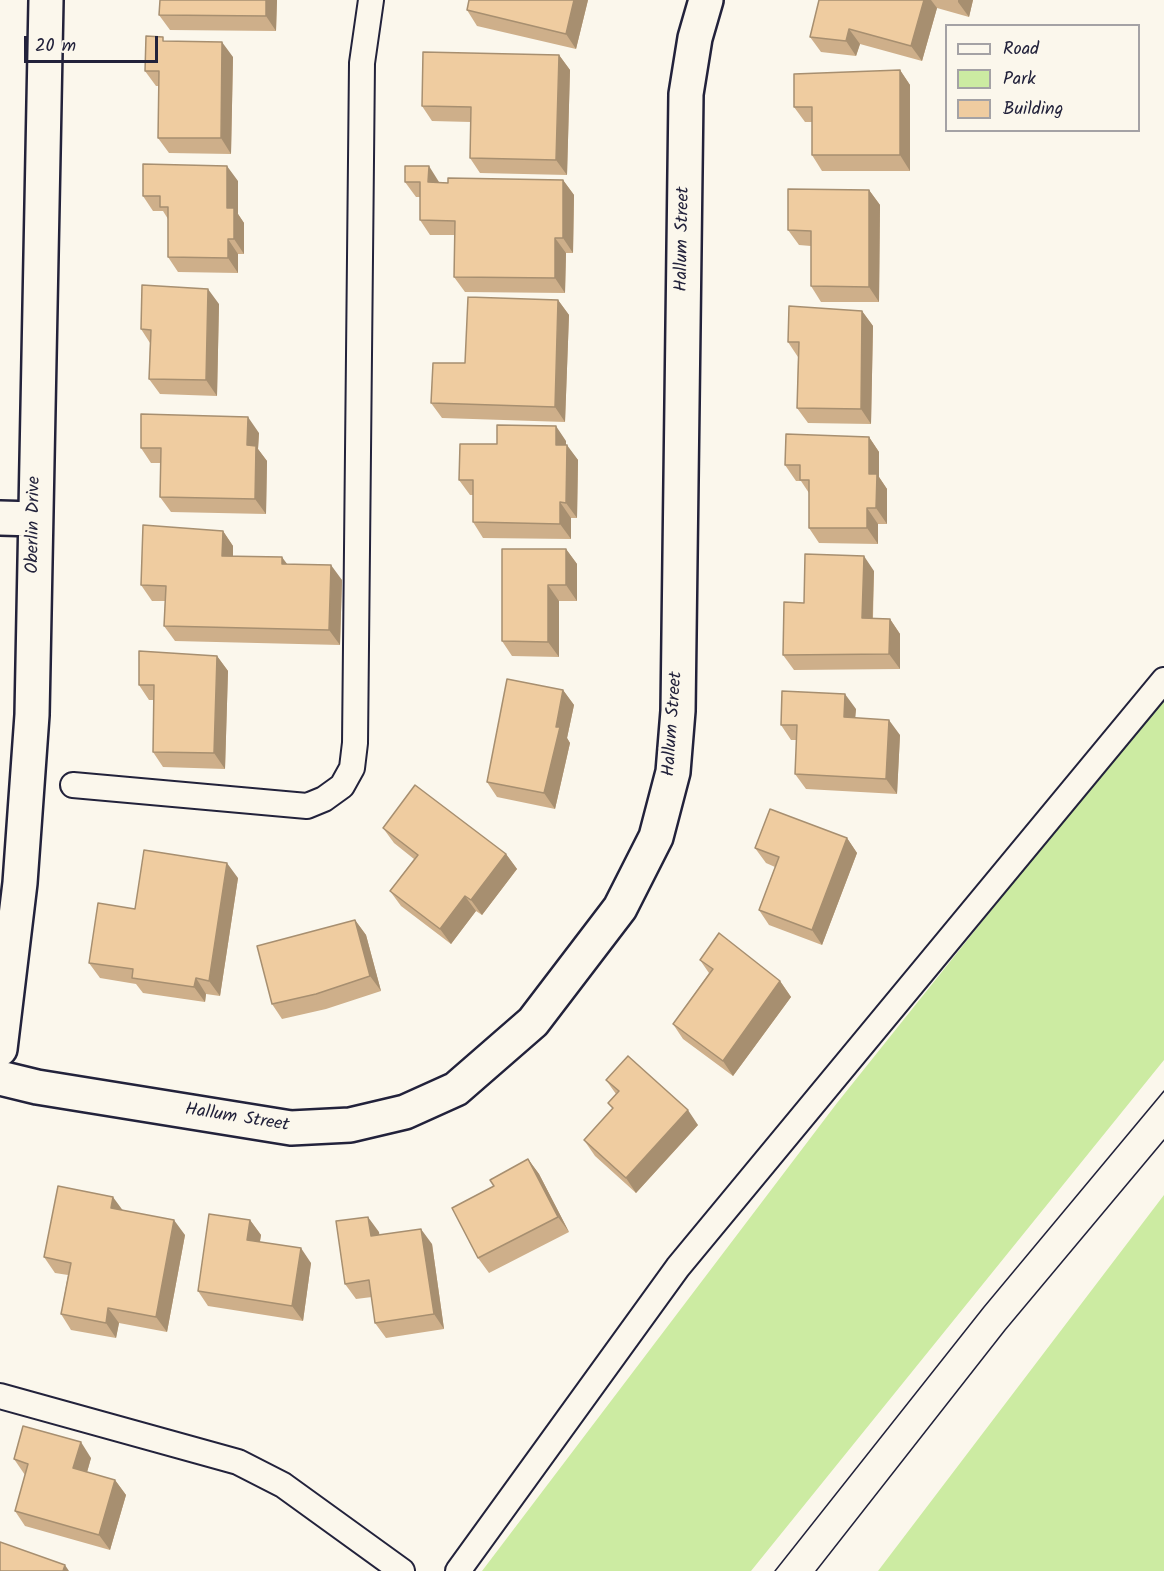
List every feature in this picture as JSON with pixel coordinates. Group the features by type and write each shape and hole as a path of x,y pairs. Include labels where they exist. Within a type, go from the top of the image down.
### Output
{"street":[{"name":"Oberlin Drive","path":"0,1049 20,883 32,715 46,0"},
{"name":"Hallum Street","path":"0,1078 37,1087 291,1128 350,1125 405,1112 456,1089 533,1022 620,908 656,837 673,772 678,711 686,94 695,38 706,0"},
{"path":"0,518 35,519"}],"lane":[{"path":"73,785 308,806 324,799 342,786 352,768 356,743 362,63 371,0"},
{"path":"458,1571 678,1268 1164,680"},
{"path":"0,1396 237,1462 283,1485 402,1571"}],"green space":[{"path":"1164,694 1164,1060 751,1571 482,1571 837,1103"},
{"path":"1164,1195 1164,1571 878,1571"}],"building":[{"path":"160,0 266,0 266,16 159,15"},
{"path":"469,0 574,0 566,34 467,10"},
{"path":"819,0 924,0 911,46 849,29 846,41 810,37"},
{"path":"146,36 163,37 163,41 222,42 221,138 158,138 159,71 145,71"},
{"path":"423,52 559,55 556,160 470,158 471,107 422,106"},
{"path":"900,70 900,155 812,155 812,107 794,107 794,74"},
{"path":"143,164 227,166 227,208 234,208 234,239 228,239 228,258 168,257 168,207 160,207 160,196 143,196"},
{"path":"405,166 429,166 428,182 448,183 448,178 563,180 563,238 555,238 555,278 454,277 455,221 420,220 420,182 405,182"},
{"path":"788,189 869,190 869,287 811,286 811,231 788,230"},
{"path":"142,285 208,289 206,380 149,379 151,330 141,329"},
{"path":"468,297 558,300 555,407 431,403 433,363 465,363"},
{"path":"789,306 862,311 861,409 797,408 799,342 788,342"},
{"path":"141,414 248,417 247,445 256,446 255,499 160,497 161,448 141,448"},
{"path":"497,425 556,426 556,445 567,445 566,503 560,502 560,524 473,522 473,480 459,480 460,444 497,444"},
{"path":"786,434 869,437 869,474 877,474 876,508 867,508 867,528 809,528 809,480 800,480 800,465 785,465"},
{"path":"143,525 223,531 222,556 282,557 282,564 331,565 329,630 164,626 166,586 141,585"},
{"path":"502,549 566,549 566,585 548,585 548,642 502,641"},
{"path":"805,554 864,556 862,618 890,619 889,654 783,655 784,602 804,603"},
{"path":"139,651 217,656 214,753 153,752 154,685 139,685"},
{"path":"507,679 563,690 556,727 560,727 544,793 487,782"},
{"path":"782,691 845,694 844,717 889,720 886,779 795,774 797,725 781,725"},
{"path":"415,785 506,854 471,900 465,896 440,929 390,891 418,855 383,828"},
{"path":"770,809 847,838 812,930 759,910 779,857 755,848"},
{"path":"144,850 227,863 209,981 196,978 194,987 132,978 133,969 89,963 98,903 135,909"},
{"path":"355,920 370,976 316,994 272,1004 257,946"},
{"path":"719,933 780,981 723,1061 673,1024 713,969 700,960"},
{"path":"628,1056 688,1110 626,1178 584,1140 613,1108 608,1103 619,1091 606,1080"},
{"path":"528,1159 558,1217 478,1258 452,1208 494,1186 490,1180"},
{"path":"58,1186 113,1197 111,1208 174,1220 156,1317 108,1308 106,1323 61,1314 71,1263 44,1257"},
{"path":"209,1214 250,1220 247,1240 301,1248 292,1306 198,1291"},
{"path":"368,1217 371,1236 421,1229 434,1314 375,1323 369,1280 345,1284 336,1221"},
{"path":"23,1426 81,1442 73,1468 115,1480 99,1535 15,1511 28,1464 14,1459"},
{"path":"0,1542 65,1565 63,1571 0,1571"}],"tram line":[{"path":"775,1571 984,1307 1164,1091"},
{"path":"816,1571 1005,1330 1164,1140"}]}
